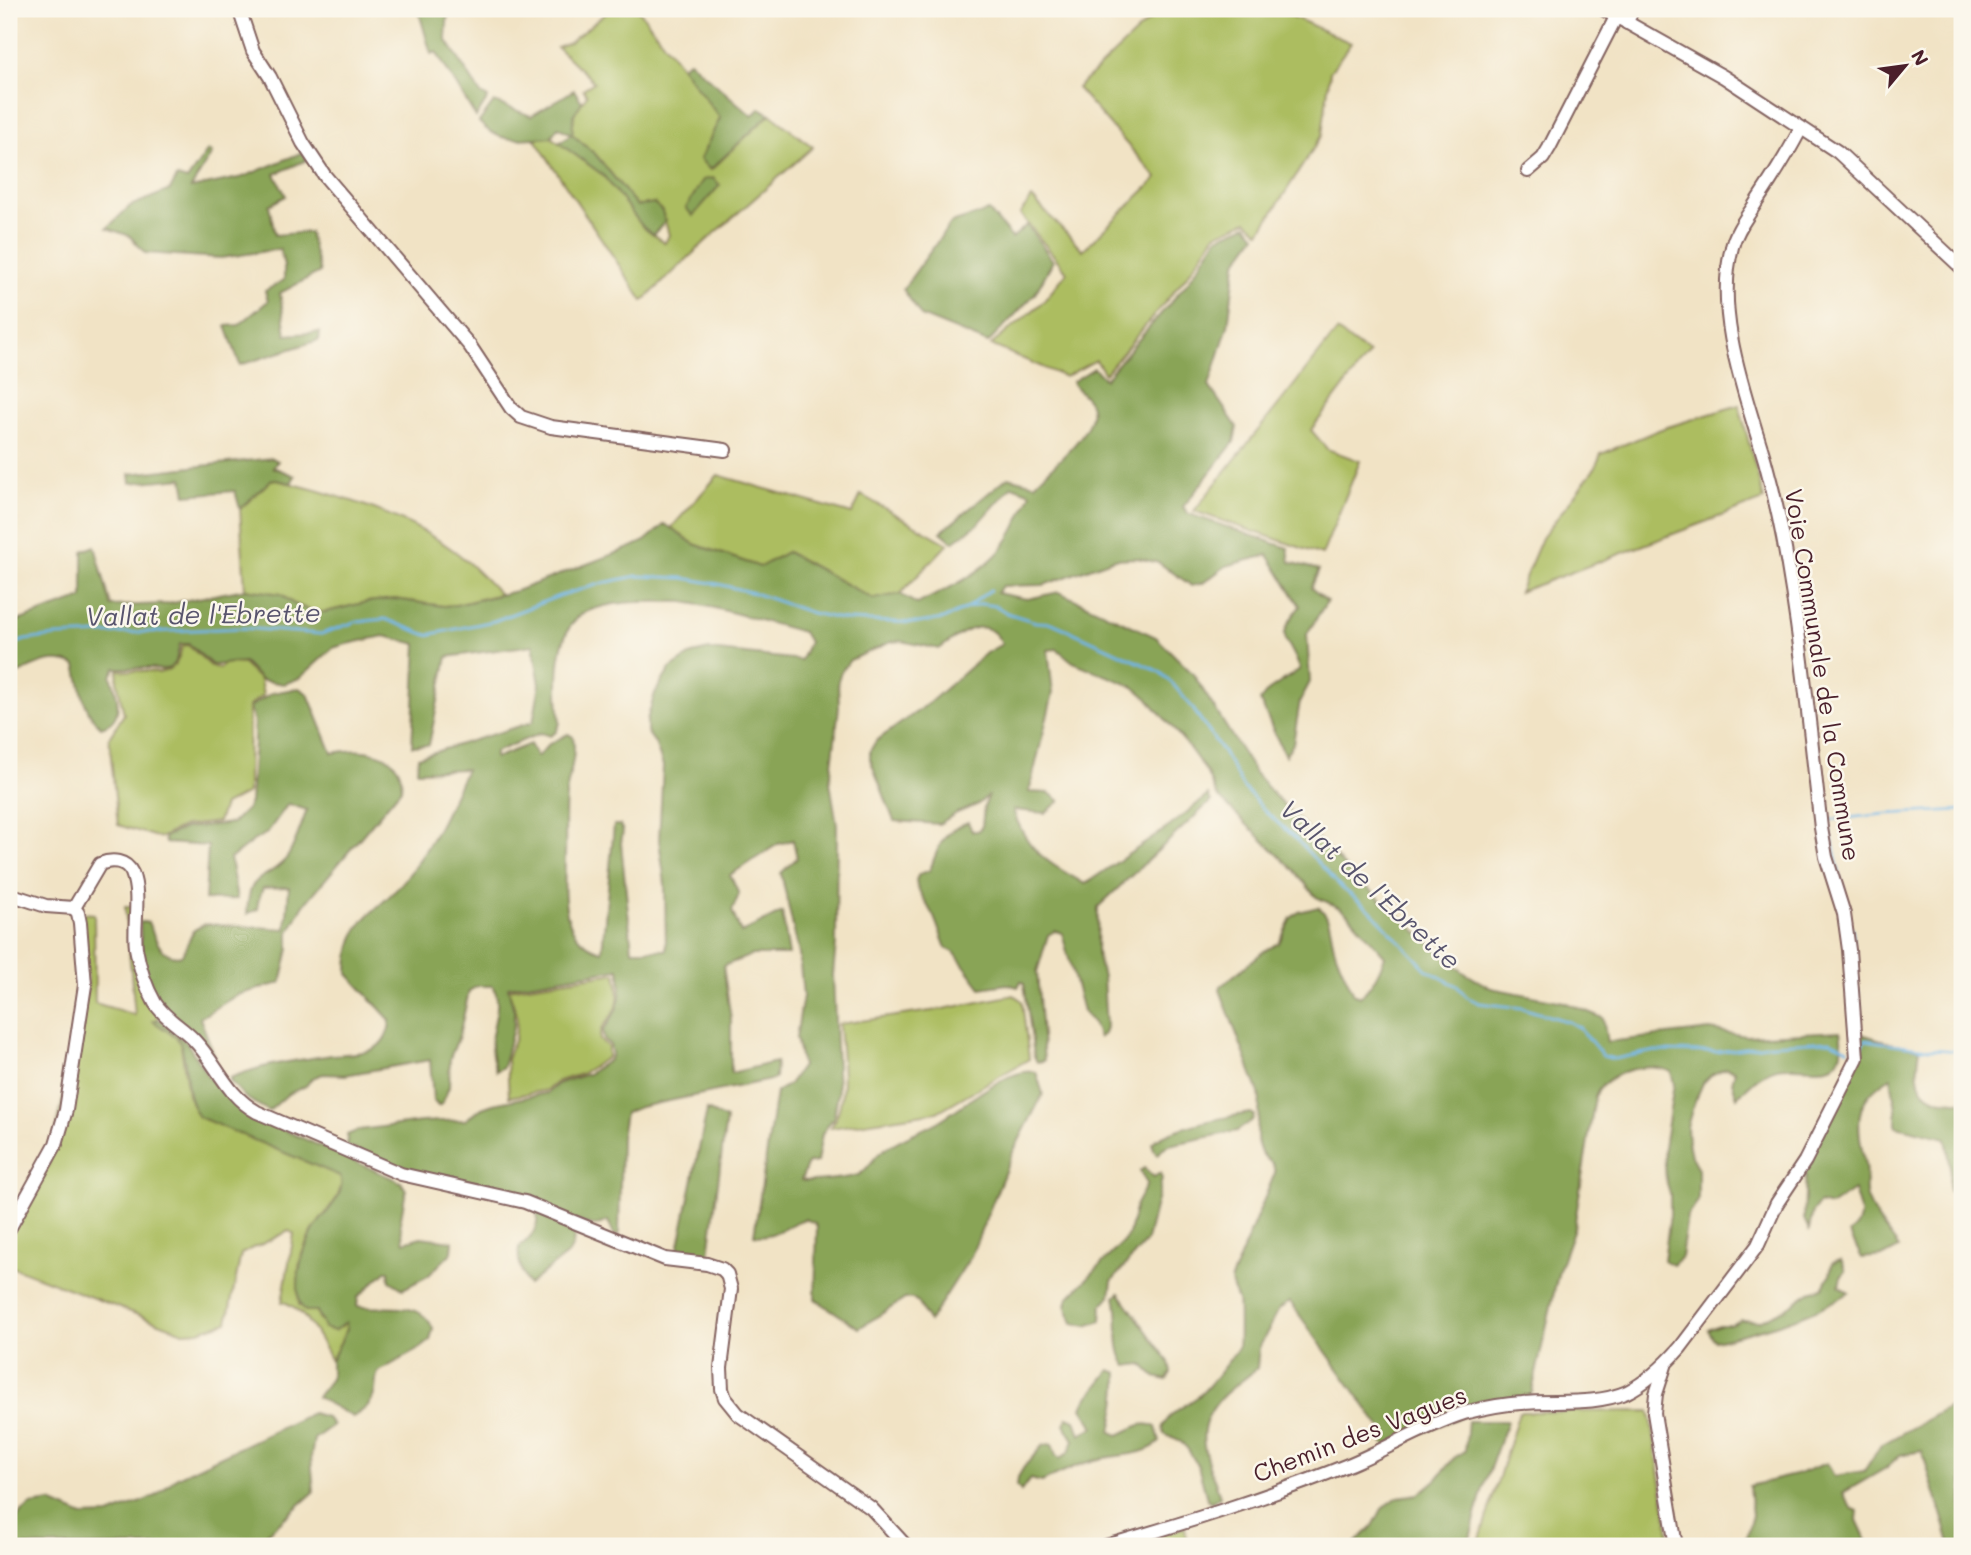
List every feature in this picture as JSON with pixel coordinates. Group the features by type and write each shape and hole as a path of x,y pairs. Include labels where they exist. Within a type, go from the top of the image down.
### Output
{"street":[{"path":"239,9 253,51 270,77 303,143 325,176 471,346 511,408 521,417 551,427 726,450"},
{"path":"1603,9 1724,77 1838,152 1962,268"},
{"path":"1528,171 1549,148 1622,20 1632,9"},
{"name":"Voie Communale de la Commune","path":"1667,1363 1758,1245 1777,1203 1805,1161 1857,1058 1844,914 1826,857 1821,828 1798,627 1790,580 1772,488 1739,375 1729,313 1729,266 1738,230 1790,150 1801,128"},
{"path":"74,908 100,864 117,861 126,865 133,877 136,946 151,996 164,1015 195,1042 228,1089 246,1105 278,1122 401,1174 525,1202 664,1259 707,1264 722,1269 727,1274 732,1289 721,1368 725,1398 738,1414 872,1508 906,1546"},
{"path":"9,894 46,906 74,908 80,923 85,985 66,1110 56,1144 9,1229"},
{"path":"1667,1363 1656,1394 1654,1413 1676,1546"},
{"name":"Chemin des Vagues","path":"1107,1546 1207,1516 1310,1479 1464,1413 1521,1403 1609,1398 1629,1391 1667,1363"}],"green space":[{"path":"418,9 448,9 446,39 481,94 488,98 476,117 436,52 431,54"},
{"path":"611,9 638,9 720,118 701,159 711,170 770,114 813,147 705,242 643,301 534,138 551,137 603,175 643,227 665,243 669,235 662,211 654,203 637,206 596,155 572,134 574,114 587,95 583,89 594,82 557,47 570,42"},
{"path":"1161,9 1276,9 1351,43 1330,72 1322,135 1260,232 1247,221 1216,234 1187,276 1105,374 1096,360 1065,377 991,345 1043,302 1067,272 1020,214 1032,198 1083,250 1157,178 1077,88"},
{"path":"689,61 752,116 760,108 770,114 710,170 700,159 720,118 681,66"},
{"path":"574,90 582,102 574,114 572,134 596,155 637,206 654,203 662,211 665,222 653,235 643,227 603,175 559,143 571,134 558,127 551,137 504,138 487,130 479,122 494,102 531,116"},
{"path":"208,150 212,153 191,188 243,177 303,152 307,160 275,174 286,196 269,205 275,235 309,232 320,272 280,293 286,335 320,332 319,340 240,365 226,326 239,325 268,301 265,291 284,280 280,249 221,258 145,253 130,236 107,228 130,206 170,190 177,177 187,180"},
{"path":"713,178 720,185 693,216 686,208 703,180"},
{"path":"989,211 1012,238 1027,225 1053,261 1035,294 988,343 921,316 903,289 951,223"},
{"path":"1247,225 1256,235 1236,263 1228,326 1209,386 1237,427 1234,442 1183,507 1189,514 1288,548 1290,562 1319,570 1311,588 1327,601 1307,634 1310,682 1300,701 1293,744 1285,756 1260,701 1268,691 1300,669 1285,633 1300,606 1268,555 1226,566 1203,583 1192,586 1159,563 1137,558 1114,559 1044,585 1002,586 997,593 1027,599 1059,592 1156,637 1193,674 1255,773 1274,795 1353,875 1463,972 1491,988 1564,1002 1603,1018 1607,1042 1710,1030 1746,1036 1840,1031 1839,1059 1833,1065 1824,1068 1789,1067 1771,1070 1737,1097 1732,1082 1735,1071 1726,1068 1711,1075 1703,1083 1687,1127 1691,1156 1698,1169 1698,1201 1687,1216 1681,1257 1673,1265 1664,1260 1670,1215 1664,1148 1674,1084 1671,1072 1650,1068 1628,1070 1601,1087 1595,1096 1574,1228 1559,1270 1528,1400 1502,1401 1386,1446 1381,1439 1386,1435 1290,1302 1279,1309 1259,1348 1257,1368 1223,1396 1206,1421 1206,1456 1220,1496 1211,1502 1207,1499 1198,1466 1181,1442 1164,1434 1163,1426 1174,1413 1206,1389 1238,1348 1238,1304 1231,1279 1275,1173 1273,1164 1264,1157 1259,1148 1259,1093 1220,990 1221,986 1264,951 1279,943 1291,918 1299,912 1318,907 1328,920 1336,953 1354,994 1360,997 1369,988 1385,956 1350,916 1340,908 1316,897 1295,871 1217,796 1206,771 1147,698 1134,687 1073,662 1057,649 1048,650 1053,693 1029,792 1049,793 1060,801 1045,813 1013,810 1025,837 1041,855 1085,884 1170,826 1208,795 1211,801 1098,907 1097,953 1103,977 1106,1027 1099,1038 1093,1023 1083,1011 1062,933 1055,931 1048,935 1037,972 1044,1061 1037,1062 1024,983 1021,981 1018,987 1007,984 981,988 954,952 946,948 934,917 917,887 919,874 930,870 947,835 968,822 972,831 978,831 982,826 984,807 989,795 977,805 939,824 894,821 870,759 870,751 876,741 929,703 986,653 1002,644 996,634 980,627 964,633 939,649 901,641 891,642 850,660 838,681 839,707 830,782 837,825 836,944 833,975 838,1092 834,1117 822,1134 817,1162 808,1163 801,1180 829,1180 858,1175 887,1147 937,1122 1011,1076 1036,1072 1043,1094 1012,1154 971,1256 929,1322 918,1302 910,1298 859,1328 815,1299 815,1223 805,1219 768,1235 754,1235 776,1092 789,1084 802,1066 796,1038 803,996 799,954 781,873 797,858 793,840 778,844 730,875 739,894 732,911 741,933 782,912 789,955 752,955 723,966 731,1019 731,1073 776,1062 775,1079 640,1107 625,1113 621,1137 619,1235 614,1235 608,1221 595,1226 576,1221 573,1245 569,1253 528,1285 520,1267 519,1248 535,1230 537,1205 398,1168 347,1146 347,1135 359,1130 421,1122 465,1120 482,1108 547,1093 559,1083 588,1074 609,1060 612,1054 610,1045 604,1040 603,1030 619,1002 619,969 508,987 514,1024 503,1067 496,1071 491,1043 497,1007 496,993 493,986 478,986 469,991 459,1036 450,1058 449,1087 442,1104 438,1106 433,1100 430,1060 345,1075 323,1074 288,1094 269,1111 246,1098 230,1081 230,1078 242,1073 268,1066 357,1053 375,1048 382,1042 389,1029 390,1020 348,974 353,939 358,927 396,890 416,865 466,769 417,771 418,757 533,722 540,684 533,645 447,657 429,745 412,746 417,644 384,636 333,648 300,678 284,684 261,680 244,663 212,665 189,644 180,644 176,661 170,668 115,668 111,676 117,698 117,713 109,724 101,727 86,706 76,665 49,661 9,677 9,624 83,598 83,551 95,546 111,606 167,604 245,589 281,594 292,603 313,612 326,612 367,602 394,599 443,606 456,605 516,591 632,547 645,541 665,524 694,544 760,567 787,552 873,599 900,594 917,604 966,579 1005,545 1031,493 1012,486 978,524 953,542 941,532 1008,477 1035,484 1071,448 1080,438 1091,417 1090,403 1072,382 1094,368 1105,379 1189,281 1218,237","holes":["684,602 803,632 809,642 801,660 709,650 692,654 670,669 655,693 647,720 647,732 655,743 663,766 659,840 665,884 666,950 632,950 621,843 623,831 620,825 614,825 602,951 587,945 577,936 571,925 565,898 565,811 574,752 573,737 568,734 549,744 537,757 530,744 495,758 495,752 541,733 550,736 556,732 560,723 558,679 562,646 567,631 575,620 586,612 621,603"]},
{"path":"1337,331 1369,354 1311,430 1327,449 1360,461 1322,555 1194,511"},
{"path":"1739,405 1764,500 1519,592 1542,538 1595,468 1601,454 1661,429"},
{"path":"272,458 278,461 273,467 295,476 291,483 272,479 240,509 235,491 186,495 183,478 131,483 130,474"},
{"path":"718,475 852,514 861,495 948,544 900,594 873,599 787,552 760,567 694,544 671,528"},
{"path":"272,479 366,506 413,526 459,555 500,594 456,605 443,606 394,599 313,612 292,603 281,594 245,589 240,509"},
{"path":"188,645 212,667 220,668 226,663 243,664 260,680 263,695 249,706 248,793 224,805 218,822 184,826 160,838 118,825 109,738 124,714 117,681 118,670 159,673 172,667 182,646"},
{"path":"299,688 308,694 332,753 367,751 389,759 401,776 401,789 303,906 289,932 289,949 281,983 237,995 200,1018 215,1057 158,1006 142,966 140,922 148,922 160,946 175,956 182,955 194,930 205,924 286,929 289,887 263,888 258,909 247,914 248,900 254,884 277,868 288,856 307,810 288,804 267,833 230,859 237,899 205,900 208,846 165,843 164,837 185,828 232,823 247,809 250,802 254,742 254,723 250,707 272,693"},
{"path":"125,907 132,907 144,989 159,1019 154,1021 177,1038 181,1045 188,1095 199,1117 340,1175 337,1197 304,1248 298,1280 299,1305 317,1311 319,1319 341,1327 346,1321 347,1329 331,1361 304,1317 282,1302 294,1234 289,1231 241,1254 227,1322 199,1331 183,1332 9,1266 9,1234 48,1166 88,986 83,913 94,914 95,1003 135,1015"},
{"path":"616,973 617,1005 600,1034 600,1040 608,1047 608,1057 581,1074 558,1081 547,1090 509,1097 507,1059 515,1038 517,1022 508,989"},
{"path":"1014,995 1022,1001 1029,1059 937,1112 831,1128 841,1103 842,1091 839,1024 938,1010"},
{"path":"159,1019 187,1043 209,1078 246,1113 401,1182 406,1190 400,1223 404,1242 421,1237 453,1241 452,1252 428,1276 403,1289 390,1281 389,1271 386,1271 358,1297 357,1306 410,1309 427,1319 433,1329 430,1341 378,1372 370,1403 353,1417 317,1397 331,1379 331,1361 347,1329 346,1322 334,1331 324,1328 317,1311 305,1311 298,1293 304,1252 316,1226 337,1198 340,1176 199,1117 188,1091 181,1045 177,1038 153,1021"},
{"path":"1861,1034 1920,1049 1918,1077 1923,1089 1940,1100 1962,1102 1962,1198 1949,1191 1950,1164 1946,1138 1896,1126 1891,1077 1878,1086 1863,1104 1859,1126 1866,1169 1867,1198 1881,1224 1899,1248 1884,1256 1862,1258 1849,1233 1855,1229 1860,1219 1854,1190 1830,1206 1819,1203 1813,1212 1809,1230 1804,1219 1806,1170"},
{"path":"707,1110 726,1119 709,1254 677,1255"},
{"path":"1250,1113 1254,1115 1253,1120 1237,1131 1169,1145 1158,1155 1154,1150 1152,1143 1171,1132"},
{"path":"1144,1168 1154,1177 1160,1173 1162,1179 1147,1240 1112,1281 1110,1296 1102,1305 1101,1321 1087,1326 1073,1323 1066,1305 1068,1298 1129,1234 1136,1204 1147,1184 1140,1171"},
{"path":"1841,1260 1846,1271 1839,1286 1849,1293 1833,1302 1784,1322 1715,1341 1708,1330 1741,1320 1759,1321 1785,1309 1810,1292 1823,1288 1830,1275 1832,1263"},
{"path":"1119,1293 1169,1362 1171,1372 1167,1380 1155,1377 1142,1364 1127,1366 1123,1359 1115,1297"},
{"path":"1110,1370 1118,1373 1111,1432 1118,1435 1137,1426 1151,1425 1156,1427 1160,1442 1138,1453 1081,1464 1042,1482 1030,1479 1021,1491 1017,1486 1018,1477 1043,1445 1052,1444 1056,1456 1060,1459 1069,1452 1074,1440 1064,1424 1068,1417 1075,1420 1080,1435 1094,1427 1082,1408"},
{"path":"1962,1400 1962,1546 1951,1546 1922,1451 1900,1455 1886,1468 1843,1493 1851,1508 1858,1511 1857,1520 1869,1546 1736,1546 1745,1541 1752,1515 1749,1486 1795,1475 1827,1463 1834,1476 1864,1471 1881,1445"},
{"path":"1650,1411 1671,1546 1478,1546 1519,1412"},
{"path":"312,1413 326,1417 333,1425 314,1439 311,1457 314,1492 253,1546 11,1546 16,1521 31,1505 51,1502 83,1516 109,1515 156,1496 177,1477"},
{"path":"1468,1421 1507,1421 1483,1488 1468,1546 1352,1546 1373,1526 1382,1509 1398,1497 1419,1494 1437,1479 1454,1458 1465,1451"},
{"path":"1185,1527 1187,1546 1122,1546"}],"waterway":[{"name":"Vallat de l'Ebrette","path":"9,646 25,640 56,636 242,628 321,634 355,622 385,619 427,635 494,621 559,596 637,576 683,578 718,584 812,613 845,620 918,623 943,619 982,604 996,606 1007,613 1036,622 1052,623 1160,672 1191,706 1225,755 1243,787 1268,814 1296,839 1342,888 1369,909 1427,970 1457,986 1467,997 1479,1003 1522,1008 1570,1022 1580,1028 1603,1056 1614,1059 1655,1051 1717,1052 1773,1044 1830,1041 1848,1049"},
{"name":"Vallat de l'Ebrette","path":"968,607 990,590"},
{"path":"1844,894 1828,820 1962,810"},
{"path":"1852,928 1855,952"},
{"path":"1858,990 1861,1018"},
{"name":"Vallat de l'Ebrette","path":"1861,1046 1865,1040 1962,1051"}]}
